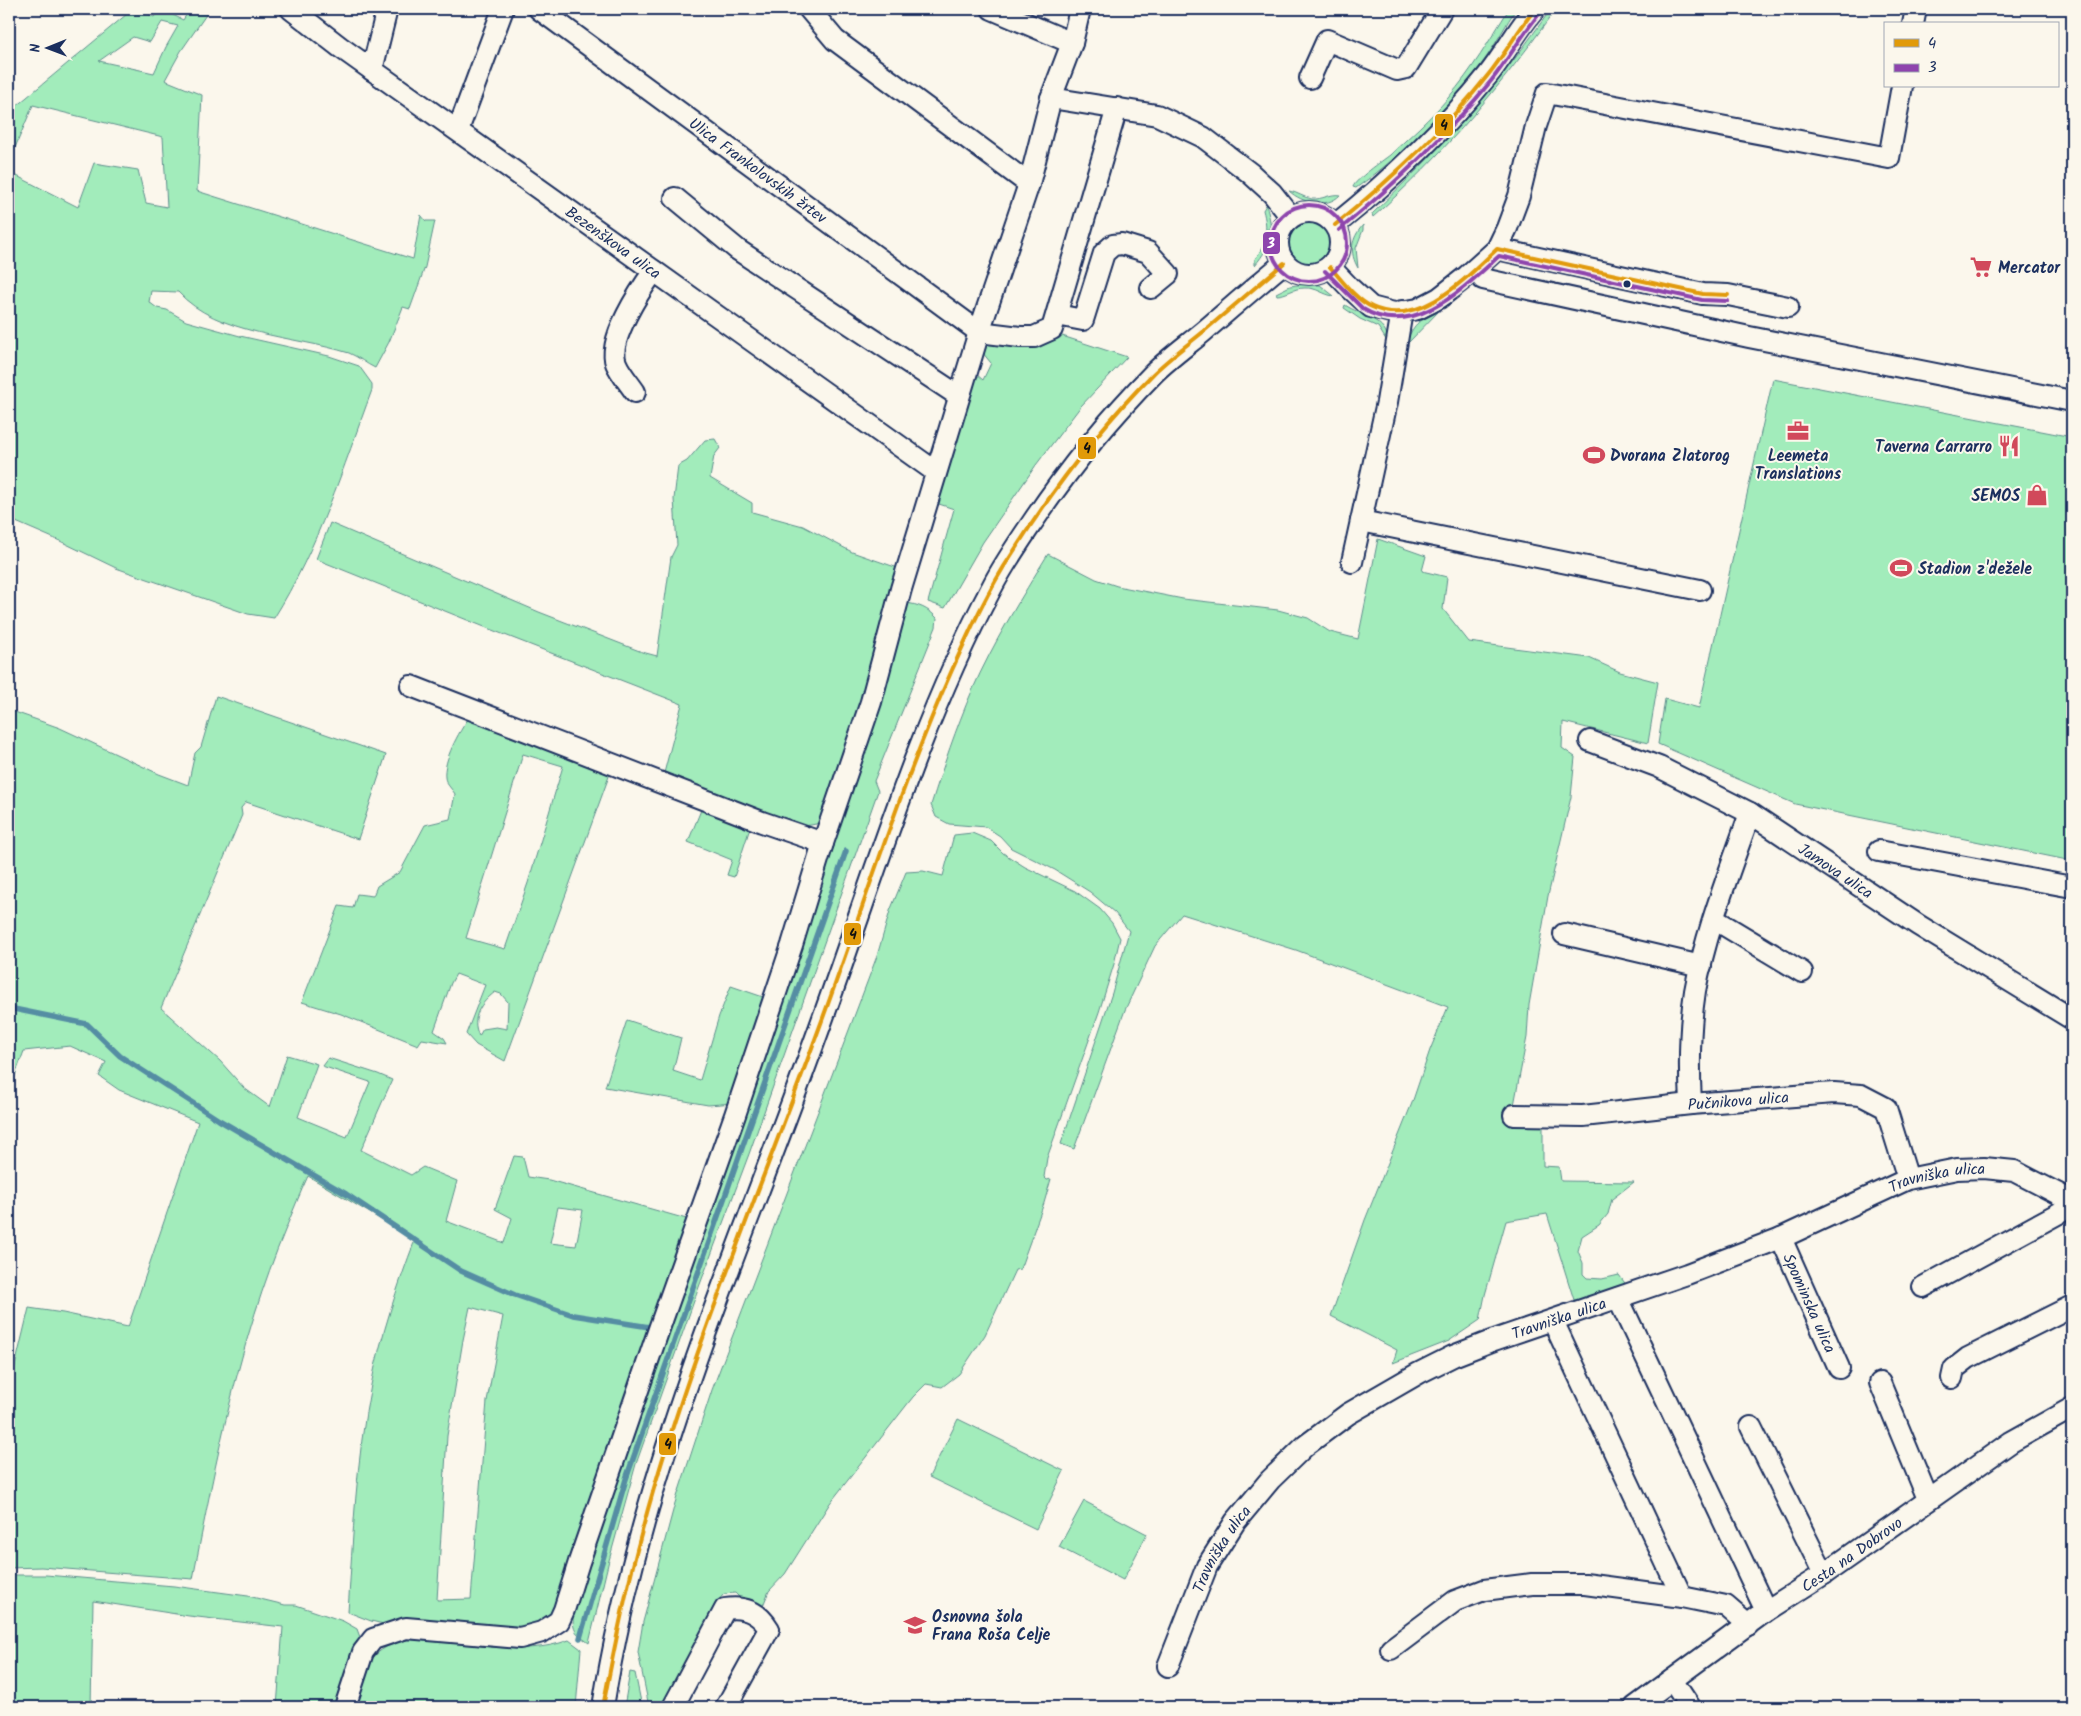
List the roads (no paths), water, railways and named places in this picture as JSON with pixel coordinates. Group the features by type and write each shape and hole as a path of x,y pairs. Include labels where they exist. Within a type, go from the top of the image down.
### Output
{"street":[{"name":"Bezenškova ulica","path":"291,9 372,70 936,472"},
{"path":"372,70 387,9"},
{"path":"458,130 503,9"},
{"name":"Ulica Frankolovskih žrtev","path":"539,9 979,332"},
{"path":"810,9 835,40 1029,184"},
{"path":"992,9 1072,43"},
{"path":"345,1707 363,1652 373,1639 406,1628 520,1638 542,1632 559,1621 658,1329 735,1115 792,945 823,842 871,702 901,589 936,472 979,332 1029,184 1051,98 1072,43 1080,9"},
{"path":"1310,78 1327,40 1397,70 1406,68 1442,9"},
{"path":"1913,22 1916,9"},
{"path":"1335,225 1421,150 1455,114 1489,73 1532,11"},
{"path":"1330,267 1371,307 1394,313 1418,309 1439,298 1498,249 1519,196 1536,126 1547,92 1889,158 1902,88"},
{"path":"1051,98 1156,115 1203,137 1250,173 1272,193 1292,217"},
{"path":"1055,322 1117,108"},
{"path":"675,198 738,250 959,396"},
{"path":"1310,212 1328,218 1335,225 1341,242 1336,260 1330,267 1312,275 1292,270 1284,263 1279,254 1278,239 1284,224 1292,217 1300,213 1310,212"},
{"path":"979,332 1020,338 1034,337 1055,322 1083,320 1104,254 1113,245 1122,244 1148,252 1168,274 1151,288"},
{"path":"1498,249 1695,292 1728,296 1788,308"},
{"path":"602,1707 612,1650 642,1525 688,1380 746,1219 824,1018 905,781 951,670 992,585 1036,516 1096,436 1156,372 1284,263"},
{"path":"635,392 615,361 618,334 639,293 654,271"},
{"path":"1483,280 1749,337 2072,401"},
{"path":"1352,562 1387,402 1402,311"},
{"path":"1361,521 1700,590"},
{"path":"410,686 591,754 762,822 823,842"},
{"name":"Jamova ulica","path":"1590,741 1659,767 1750,813 1918,924 2072,1019"},
{"path":"1691,1104 1689,1054 1695,991 1714,919 1750,813"},
{"path":"1879,851 2072,886"},
{"path":"1714,919 1802,972"},
{"path":"1564,934 1701,966"},
{"name":"Pučnikova ulica","path":"1514,1115 1583,1116 1691,1104 1834,1093 1861,1095 1886,1108 1908,1179"},
{"name":"Travniška ulica","path":"1168,1666 1207,1566 1235,1522 1270,1480 1305,1446 1348,1414 1419,1373 1453,1356 1494,1340 1618,1298 1781,1238 1908,1179 1957,1169 1984,1168 2014,1171 2072,1200"},
{"path":"1923,1287 2072,1206"},
{"name":"Spominska ulica","path":"1781,1238 1839,1368"},
{"path":"1618,1298 1766,1611"},
{"path":"1952,1378 1954,1369 1968,1358 2072,1306"},
{"path":"1553,1321 1682,1597"},
{"path":"1880,1383 1928,1499"},
{"name":"Cesta na Dobrovo","path":"1635,1707 1766,1611 1824,1574 2011,1442 2072,1408"},
{"path":"1750,1427 1824,1574"},
{"path":"1391,1649 1455,1601 1484,1590 1532,1584 1585,1584 1682,1597 1726,1606 1748,1625"},
{"path":"673,1707 725,1609 738,1607 750,1610 764,1620 769,1629 726,1707"},
{"path":"1672,1680 1690,1707"}],"waterway":[{"path":"580,1638 626,1479 846,851"},
{"path":"9,1008 87,1024 120,1056 219,1120 346,1194 461,1271 515,1295 573,1315 656,1328"}],"place":[{"name":"Mercator","path":"1981,267"},
{"name":"Leemeta Translations","path":"1798,431"},
{"name":"Taverna Carrarro","path":"2009,446"},
{"name":"Dvorana Zlatorog","path":"1594,455"},
{"name":"SEMOS","path":"2037,495"},
{"name":"Stadion z'dežele","path":"1901,568"},
{"name":"Osnovna šola Frana Roša Celje","path":"915,1625"}]}
